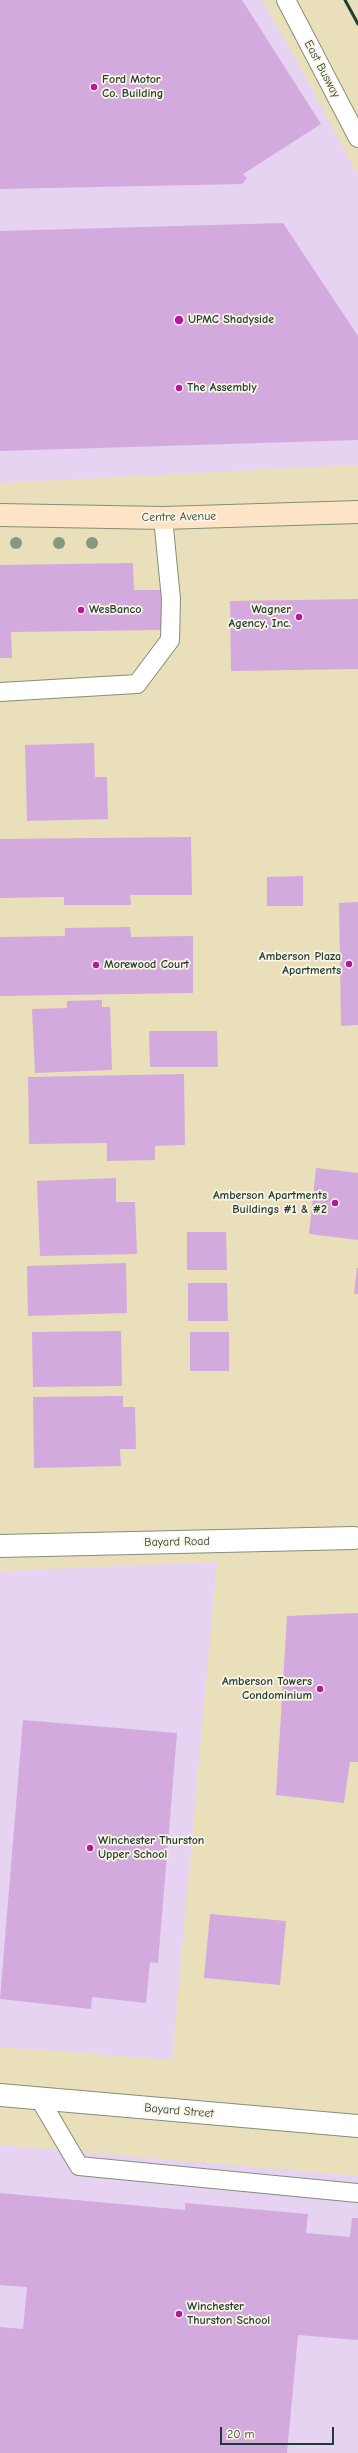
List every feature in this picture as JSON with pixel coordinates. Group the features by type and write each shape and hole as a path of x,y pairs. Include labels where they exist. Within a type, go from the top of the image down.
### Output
{"main road":[{"name":"Centre Avenue","path":"0,515 163,518 358,512"}],"street":[{"name":"Bayard Road","path":"0,1546 354,1538"},
{"name":"Bayard Street","path":"0,2095 358,2126"}],"lane":[{"name":"East Busway","path":"286,0 358,138"},
{"path":"0,692 137,684 170,640 171,599 163,518"},
{"path":"39,2098 79,2166 358,2193"}],"shaded area":[{"name":"UPMC Shadyside","path":"0,0 262,0 300,66 358,176 358,465 0,483"},
{"path":"217,1562 172,2060 0,2047 0,1571"},
{"name":"Winchester Thurston School","path":"0,2145 358,2176 358,2453 0,2453"}],"building":[{"name":"Ford Motor Co. Building","path":"0,0 242,0 321,124 243,174 247,178 242,184 0,189"},
{"name":"The Assembly","path":"283,223 358,336 358,440 0,451 0,231"},
{"name":"WesBanco","path":"133,563 134,590 162,590 162,630 11,632 12,658 0,658 0,565"},
{"path":"358,599 358,669 231,671 230,601"},
{"path":"94,743 95,777 107,777 108,819 27,821 25,745"},
{"path":"191,837 192,895 130,895 131,905 64,905 64,897 0,898 0,839"},
{"path":"303,876 303,906 267,906 267,877"},
{"name":"Amberson Plaza Apartments","path":"358,902 358,1025 341,1026 339,903"},
{"name":"Morewood Court","path":"130,927 131,937 193,936 193,993 0,996 0,937 65,936 65,928"},
{"path":"102,1000 102,1007 110,1007 112,1070 35,1073 32,1009 67,1008 67,1001"},
{"path":"149,1031 217,1031 218,1067 150,1067"},
{"path":"184,1074 185,1145 155,1146 155,1160 107,1161 107,1143 29,1144 28,1077"},
{"name":"Amberson Apartments Buildings #1 & #2","path":"316,1168 358,1173 358,1240 309,1234"},
{"path":"116,1178 116,1202 135,1202 137,1254 40,1256 37,1181"},
{"path":"187,1232 226,1232 227,1270 187,1270"},
{"path":"126,1263 127,1313 28,1316 27,1266"},
{"path":"357,1268 358,1294 354,1294"},
{"path":"188,1283 227,1283 228,1321 188,1321"},
{"path":"121,1331 122,1386 33,1387 32,1332"},
{"path":"190,1332 229,1332 229,1371 190,1371"},
{"path":"123,1396 123,1407 135,1407 136,1449 120,1449 121,1466 34,1468 33,1397"},
{"name":"Amberson Towers Condominium","path":"358,1613 358,1762 350,1762 344,1803 276,1795 287,1616"},
{"name":"Winchester Thurston Upper School","path":"23,1720 177,1733 158,1963 150,1962 146,2003 92,1997 91,2009 0,1999"},
{"path":"210,1914 286,1921 280,1985 204,1978"},
{"name":"Winchester Thurston School","path":"0,2193 185,2210 185,2203 308,2214 306,2233 350,2237 352,2218 358,2218 358,2340 298,2335 287,2453 0,2453 0,2327 23,2329 27,2287 0,2285"}],"railway":[{"path":"345,0 358,24"}],"place":[{"name":"Ford Motor Co. Building","path":"94,87"},
{"name":"UPMC Shadyside","path":"179,320"},
{"name":"The Assembly","path":"179,388"},
{"name":"WesBanco","path":"81,610"},
{"name":"Wagner Agency, Inc.","path":"299,617"},
{"name":"Amberson Plaza Apartments","path":"349,964"},
{"name":"Morewood Court","path":"96,965"},
{"name":"Amberson Apartments Buildings #1 & #2","path":"335,1203"},
{"name":"Amberson Towers Condominium","path":"320,1689"},
{"name":"Winchester Thurston Upper School","path":"90,1848"},
{"name":"Winchester Thurston School","path":"179,2314"}]}
